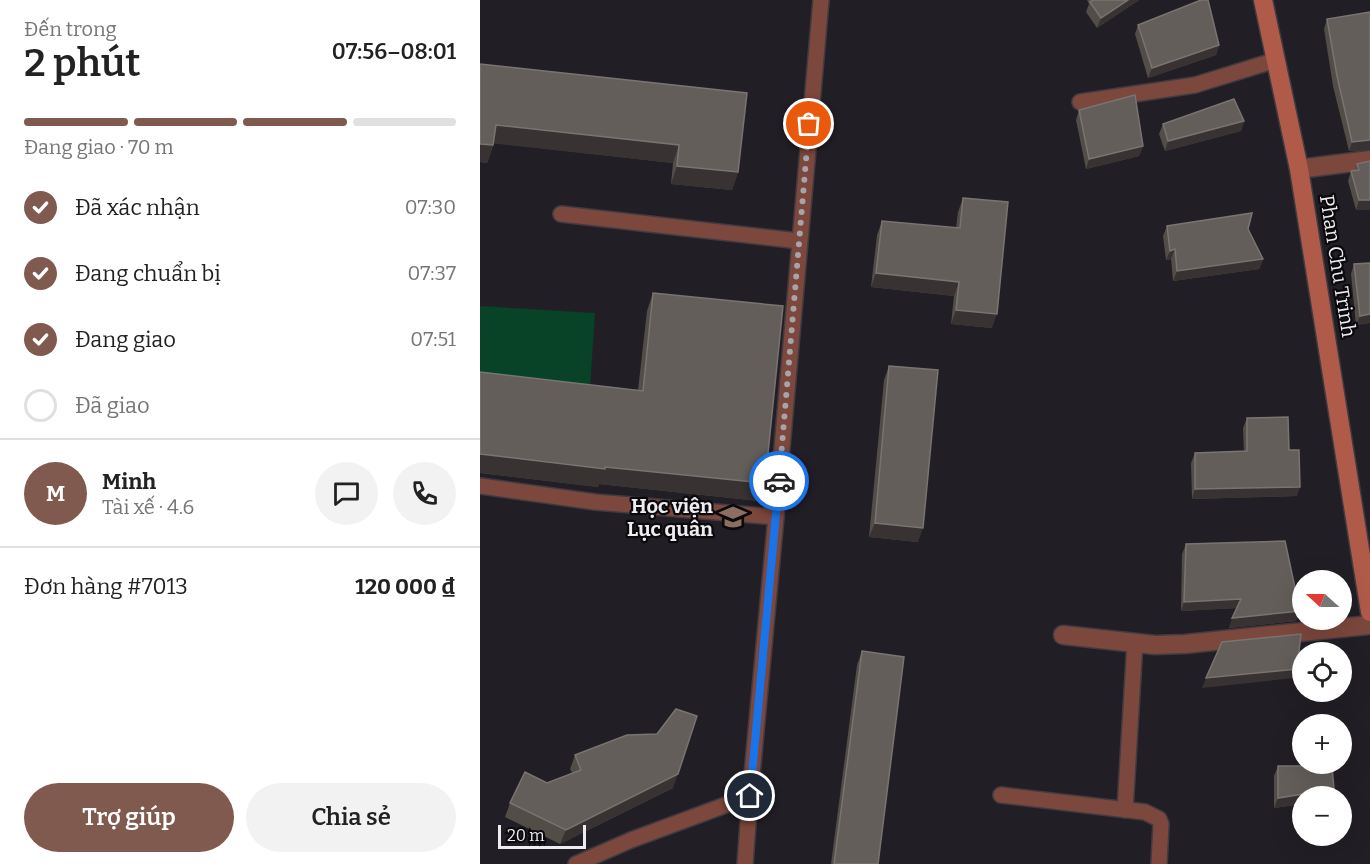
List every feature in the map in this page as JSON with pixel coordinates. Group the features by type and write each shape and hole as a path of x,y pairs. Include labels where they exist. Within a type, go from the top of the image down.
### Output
{"main road":[{"name":"Phan Chu Trinh","path":"1263,0 1299,169 1370,612"}],"street":[{"path":"1299,169 1370,160"},
{"path":"1063,635 1155,645 1185,645 1370,625"}],"lane":[{"path":"745,864 821,0"},
{"path":"1080,102 1195,84 1276,60"},
{"path":"561,214 799,241"},
{"path":"480,486 595,502 776,517"},
{"path":"1125,810 1135,642"},
{"path":"1001,795 1145,812 1160,819 1159,864"},
{"path":"576,864 632,840 750,796"}],"green space":[{"path":"480,306 595,313 590,389 480,383"}],"building":[{"path":"1093,0 1128,0 1101,18 1090,2"},
{"path":"1201,0 1208,0 1219,45 1152,68 1138,25"},
{"path":"1370,12 1370,140 1352,142 1327,19"},
{"path":"480,64 747,93 738,172 677,166 679,145 496,125 493,145 480,144"},
{"path":"1135,95 1143,146 1089,159 1079,110"},
{"path":"1234,99 1244,121 1168,141 1163,124"},
{"path":"1370,161 1370,200 1359,200 1351,171 1359,170 1357,164"},
{"path":"963,198 1008,202 997,314 956,310 959,282 876,273 882,221 960,228"},
{"path":"1252,213 1248,229 1263,259 1177,271 1175,249 1170,251 1167,226"},
{"path":"1370,263 1370,314 1360,316 1354,264"},
{"path":"653,293 783,306 765,483 605,467 605,469 480,454 480,372 643,391"},
{"path":"889,366 938,370 923,528 875,523"},
{"path":"1288,417 1289,450 1299,450 1300,487 1195,489 1195,453 1247,451 1247,418"},
{"path":"1285,541 1292,574 1292,612 1232,618 1241,599 1184,602 1186,544"},
{"path":"1301,634 1300,642 1292,642 1292,669 1206,678 1222,642"},
{"path":"862,651 904,657 878,864 834,864"},
{"path":"676,709 697,716 678,774 566,830 510,803 525,772 547,783 581,770 575,755 627,735 657,734"},
{"path":"1278,766 1292,766 1292,774 1333,774 1334,786 1292,786 1292,796 1278,798"}],"way so far":[{"path":"779,481 809,124"}],"place":[{"name":"Học viện Lục quân","path":"733,517"}],"route":[{"path":"750,796 779,481"}]}
